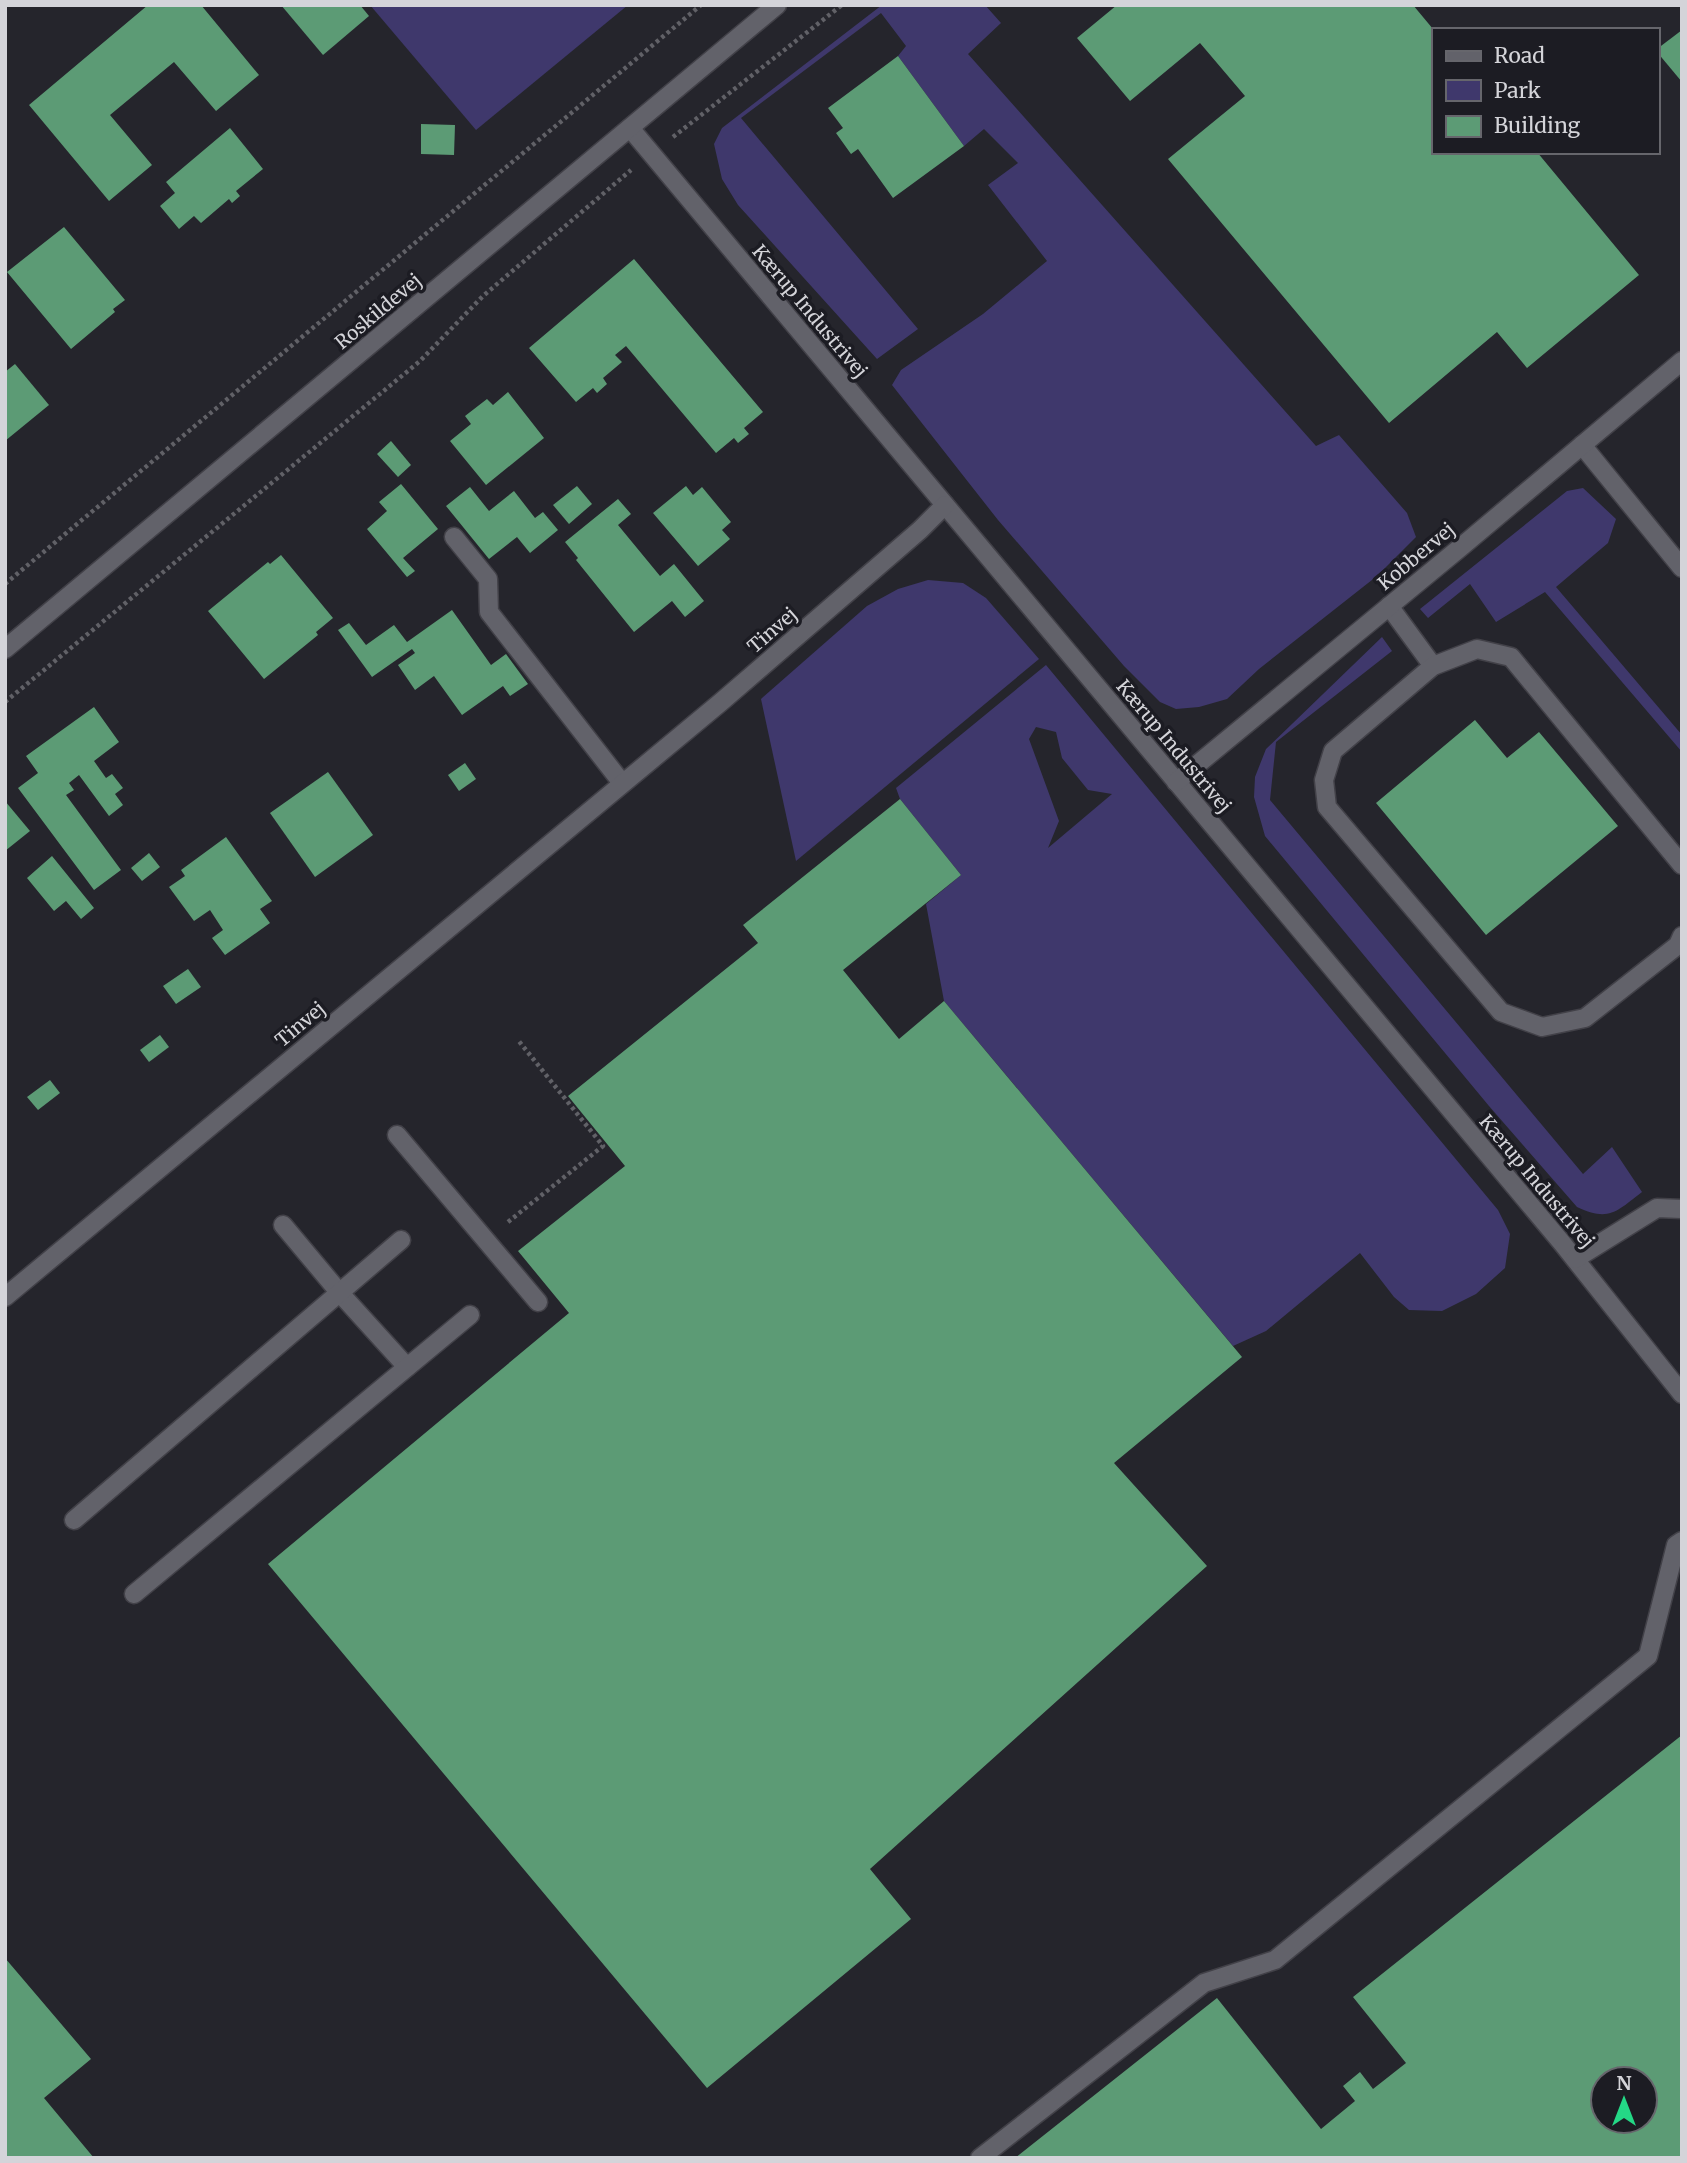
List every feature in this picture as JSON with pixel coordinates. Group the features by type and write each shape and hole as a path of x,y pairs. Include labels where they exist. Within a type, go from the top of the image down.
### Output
{"street":[{"name":"Roskildevej","path":"5,649 777,5"},
{"name":"Kærup Industrivej","path":"630,128 1575,1259 1682,1394"},
{"name":"Kobbervej","path":"1176,782 1682,361"},
{"path":"1582,444 1682,568"},
{"name":"Tinvej","path":"5,1297 622,783 910,539 946,505"},
{"path":"454,537 488,579 489,612 622,783"},
{"path":"1389,606 1433,666"},
{"path":"1682,864 1511,657 1478,649 1433,666 1333,751 1324,780 1326,807 1501,1012 1542,1027 1585,1018 1678,945 1682,936"},
{"path":"397,1135 538,1302"},
{"path":"1575,1259 1657,1208 1682,1209"},
{"path":"283,1225 407,1367"},
{"path":"74,1520 401,1240"},
{"path":"134,1594 470,1315"},
{"path":"980,2158 1204,1983 1275,1960 1648,1656 1676,1545 1682,1541"}],"path":[{"path":"5,584 701,5"},
{"path":"5,702 420,361 483,296 651,154 842,5"},
{"path":"485,1241 603,1146 517,1040"}],"green space":[{"path":"370,5 628,5 476,130"},
{"path":"882,5 985,5 1001,23 968,54 1316,446 1339,435 1407,513 1416,537 1377,576 1259,669 1227,699 1199,707 1176,709 1160,702 1124,666 998,520 892,385 901,370 983,314 1047,261 988,185 1018,163 984,129 964,146 898,56 906,46 881,13 741,118 918,329 877,359 738,205 722,179 714,144 722,128"},
{"path":"1583,488 1616,519 1608,543 1556,587 1682,735 1682,752 1545,592 1496,622 1470,584 1428,618 1420,609 1567,491"},
{"path":"928,580 963,583 986,598 1039,659 796,861 761,699 867,606 898,589"},
{"path":"1382,637 1392,651 1276,742 1270,800 1583,1174 1612,1147 1642,1192 1612,1213 1597,1214 1577,1207 1489,1106 1265,836 1254,797 1255,777 1266,749"},
{"path":"1046,665 1498,1210 1510,1234 1505,1268 1476,1294 1442,1311 1409,1310 1394,1297 1360,1253 1266,1331 1233,1346 944,1001 926,904 961,875 900,799 896,788","holes":["1036,727 1056,732 1062,758 1088,790 1112,794 1048,848 1059,821 1029,739"]}],"building":[{"path":"148,5 201,5 259,75 216,111 174,62 110,115 152,165 109,201 29,105"},
{"path":"281,5 360,5 369,16 323,55"},
{"path":"1117,5 1413,5 1432,28 1432,154 1539,154 1639,275 1527,368 1497,332 1389,423 1168,159 1245,96 1200,43 1130,101 1077,38"},
{"path":"1682,30 1682,82 1659,54 1659,47"},
{"path":"898,56 964,146 893,198 858,149 851,154 836,133 843,128 828,108"},
{"path":"421,124 455,125 454,155 421,154"},
{"path":"230,128 263,169 236,191 240,196 232,203 229,199 201,223 194,216 179,229 160,206 175,193 166,182"},
{"path":"64,227 125,300 113,309 115,312 71,349 7,272"},
{"path":"634,259 763,412 744,428 749,434 738,443 734,438 716,453 626,346 615,355 622,362 603,378 607,384 597,393 593,388 576,402 529,348"},
{"path":"15,364 49,405 5,441 5,372"},
{"path":"508,392 544,438 486,485 450,441 471,424 465,416 487,399 493,405"},
{"path":"391,441 411,465 398,477 377,454"},
{"path":"401,484 438,529 403,558 415,571 407,577 367,529 387,511 379,502"},
{"path":"577,486 592,504 569,524 553,505"},
{"path":"686,486 693,495 702,487 731,522 722,530 730,539 698,566 653,513"},
{"path":"470,487 489,511 514,491 535,518 543,512 558,530 530,553 517,537 489,559 446,506"},
{"path":"618,499 631,514 618,525 660,576 674,564 704,601 685,617 672,601 634,632 576,560 578,558 565,542"},
{"path":"281,555 333,618 316,632 318,635 264,679 208,611 268,562 270,564"},
{"path":"452,610 491,665 506,654 528,684 510,696 503,686 462,715 434,676 415,690 398,665 415,653 412,649 372,677 338,630 349,623 366,645 394,625 407,642"},
{"path":"94,707 119,742 94,761 106,778 112,774 123,788 115,794 123,805 109,816 79,775 69,783 74,790 66,795 121,870 94,890 18,788 38,773 26,756"},
{"path":"1475,720 1507,758 1539,732 1618,826 1486,935 1376,803"},
{"path":"465,763 476,779 459,791 448,775"},
{"path":"328,772 373,835 315,877 270,813"},
{"path":"900,799 961,875 843,970 899,1039 944,1001 1242,1357 1114,1463 1207,1566 870,1869 911,1919 707,2088 268,1564 569,1313 518,1251 625,1166 568,1096 758,943 743,925"},
{"path":"5,801 30,831 5,851"},
{"path":"226,837 272,901 260,909 270,923 225,955 212,938 223,930 210,910 194,921 169,887 185,876 181,870"},
{"path":"149,853 160,867 142,881 131,868"},
{"path":"52,856 94,908 81,919 66,901 54,911 27,878"},
{"path":"188,969 201,987 176,1004 163,986"},
{"path":"160,1035 169,1047 149,1062 140,1050"},
{"path":"50,1080 60,1093 38,1110 27,1097"},
{"path":"1682,1735 1682,2158 1015,2158 1217,1998 1321,2129 1355,2101 1343,2086 1360,2072 1373,2089 1406,2063 1353,1997"},
{"path":"5,1958 91,2059 44,2098 94,2158 5,2158"}]}
